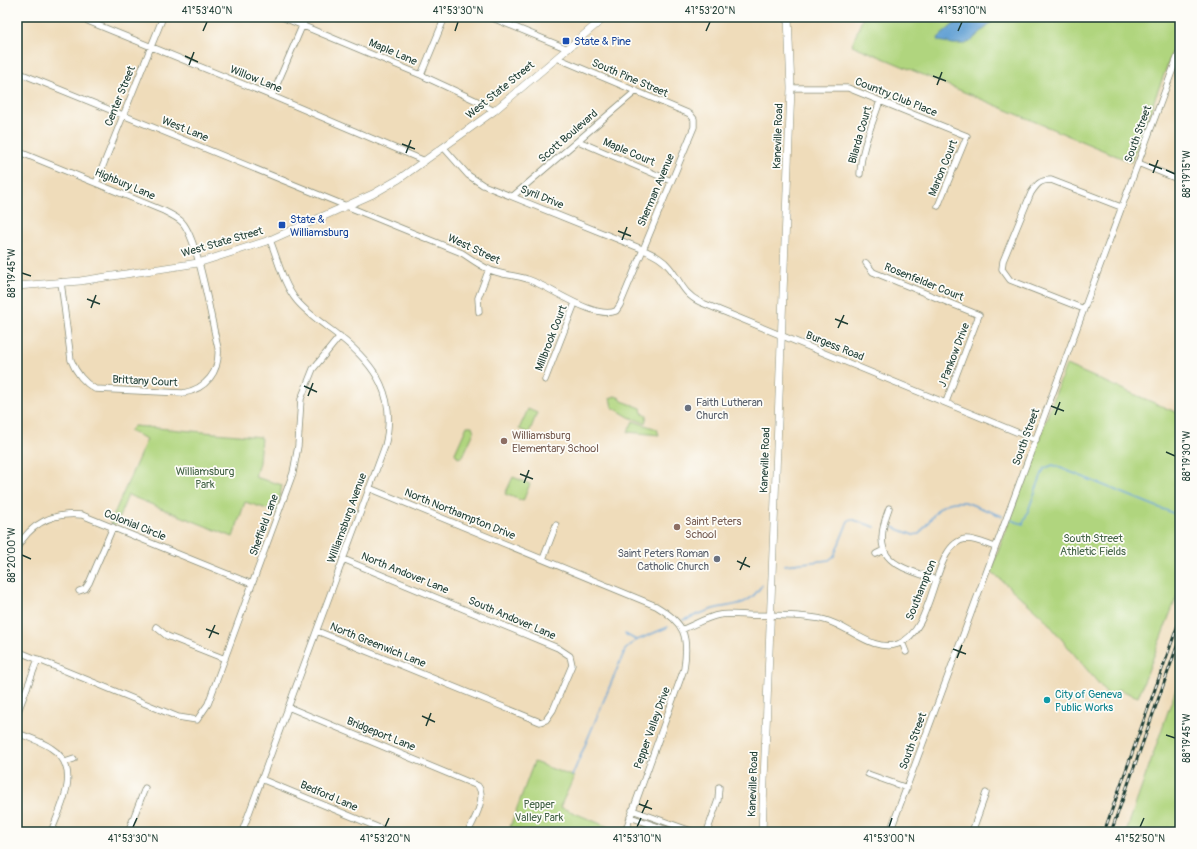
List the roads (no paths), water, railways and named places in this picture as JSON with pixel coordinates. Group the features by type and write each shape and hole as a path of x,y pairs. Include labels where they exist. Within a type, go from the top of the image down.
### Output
{"main road":[{"name":"West State Street","path":"17,286 141,273 198,262 270,240 346,206 386,187 425,162 494,112 605,17"},
{"name":"Kaneville Road","path":"762,832 791,88 788,17"}],"street":[{"name":"Willow Lane","path":"78,17 272,96 425,162"},
{"name":"Center Street","path":"96,183 163,17"},
{"name":"Maple Lane","path":"282,17 421,75 477,101 494,112"},
{"path":"272,96 306,17"},
{"path":"421,75 444,17"},
{"path":"490,17 568,49"},
{"name":"South Street","path":"890,832 1180,50"},
{"name":"South Pine Street","path":"557,58 690,114 694,119"},
{"name":"West Lane","path":"17,72 346,206"},
{"name":"Country Club Place","path":"791,88 848,88 967,136"},
{"name":"Scott Boulevard","path":"513,196 636,91"},
{"name":"Bilarda Court","path":"860,174 860,163 880,101"},
{"name":"Sherman Avenue","path":"616,311 694,127 694,119"},
{"name":"Marion Court","path":"938,206 967,136"},
{"name":"Maple Court","path":"578,142 671,181"},
{"name":"Syril Drive","path":"444,148 475,180 642,249"},
{"name":"Highbury Lane","path":"17,151 164,211 182,222 192,236 198,262"},
{"path":"1138,163 1180,180"},
{"path":"1084,309 1010,280 1002,270 1003,261 1030,192 1036,184 1043,180 1051,180 1122,207"},
{"name":"West Street","path":"346,206 462,253 489,270 528,279 575,303 607,312 616,311"},
{"name":"Williamsburg Avenue","path":"242,832 317,631 388,432 389,409 385,394 371,368 357,351 308,312 292,295 270,240"},
{"name":"Burgess Road","path":"642,249 664,262 685,292 695,300 781,334 1036,440"},
{"name":"Brittany Court","path":"61,282 70,360 75,370 88,385 95,389 183,393 193,391 210,379 217,369 219,359 198,262"},
{"name":"Rosenfelder Court","path":"866,263 873,272 978,315"},
{"path":"479,312 478,298 489,270"},
{"name":"Millbrook Court","path":"545,380 575,303"},
{"name":"J Pankow Drive","path":"946,402 978,315"},
{"name":"Sheffield Lane","path":"38,660 178,718 197,720 206,708 293,473 298,446 301,399 308,379 319,360 340,336"},
{"name":"North Northampton Drive","path":"369,488 656,606 672,615 683,630"},
{"path":"889,508 882,530 881,543 888,558 898,566 937,580"},
{"name":"Colonial Circle","path":"17,548 32,528 56,516 82,515 252,584"},
{"path":"543,559 556,525"},
{"path":"79,592 85,589 89,584 113,527"},
{"name":"Southampton","path":"902,642 919,626 947,552 956,543 971,539 995,547"},
{"path":"876,554 884,550"},
{"name":"North Andover Lane","path":"343,559 458,606"},
{"name":"South Andover Lane","path":"458,606 558,648 570,656 572,665 549,716 546,720 540,722 534,720"},
{"path":"683,630 719,615 770,615 825,620 877,644 887,645 902,642 906,652"},
{"path":"156,627 167,636 225,659"},
{"name":"Pepper Valley Drive","path":"625,832 684,669 686,653 683,630"},
{"name":"North Greenwich Lane","path":"317,631 534,720"},
{"path":"17,651 38,660 17,714"},
{"name":"Bridgeport Lane","path":"288,707 467,780 478,786 481,795 481,802 468,832"},
{"path":"17,733 52,748 65,762 68,768 68,782 51,832"},
{"path":"65,762 74,759"},
{"path":"868,774 907,788"},
{"name":"Bedford Lane","path":"261,779 389,832"},
{"path":"707,832 718,800 719,787"},
{"path":"128,832 145,788"},
{"path":"972,832 986,793"},
{"path":"632,810 694,832"},
{"path":"630,817 673,832"}],"water":[{"path":"962,17 993,17 991,23 971,41 965,44 953,44 939,41 938,38"}],"waterway":[{"path":"1011,520 1023,524 1043,471 1045,468 1053,465 1180,516"},
{"path":"890,526 913,535 919,534 937,510 948,503 955,502 965,502 1002,516"},
{"path":"784,565 829,560 834,556 848,521 851,519 875,527"},
{"path":"683,620 713,609 735,605 746,601 751,598 762,585"},
{"path":"572,776 625,650 635,641 668,627"},
{"path":"625,634 636,640"}],"railway":[{"path":"1104,832 1180,619"},
{"path":"1111,832 1180,638"}],"place":[{"name":"State & Pine","path":"566,41"},
{"name":"State & Williamsburg","path":"282,225"},
{"name":"Faith Lutheran Church","path":"688,408"},
{"name":"Williamsburg Elementary School","path":"504,441"},
{"name":"Saint Peters School","path":"677,527"},
{"name":"Saint Peters Roman Catholic Church","path":"717,559"},
{"name":"City of Geneva Public Works","path":"1047,700"}],"park label":[{"name":"Williamsburg Park","path":"205,477"},
{"name":"South Street Athletic Fields","path":"1093,544"},
{"name":"Pepper Valley Park","path":"539,810"}]}
